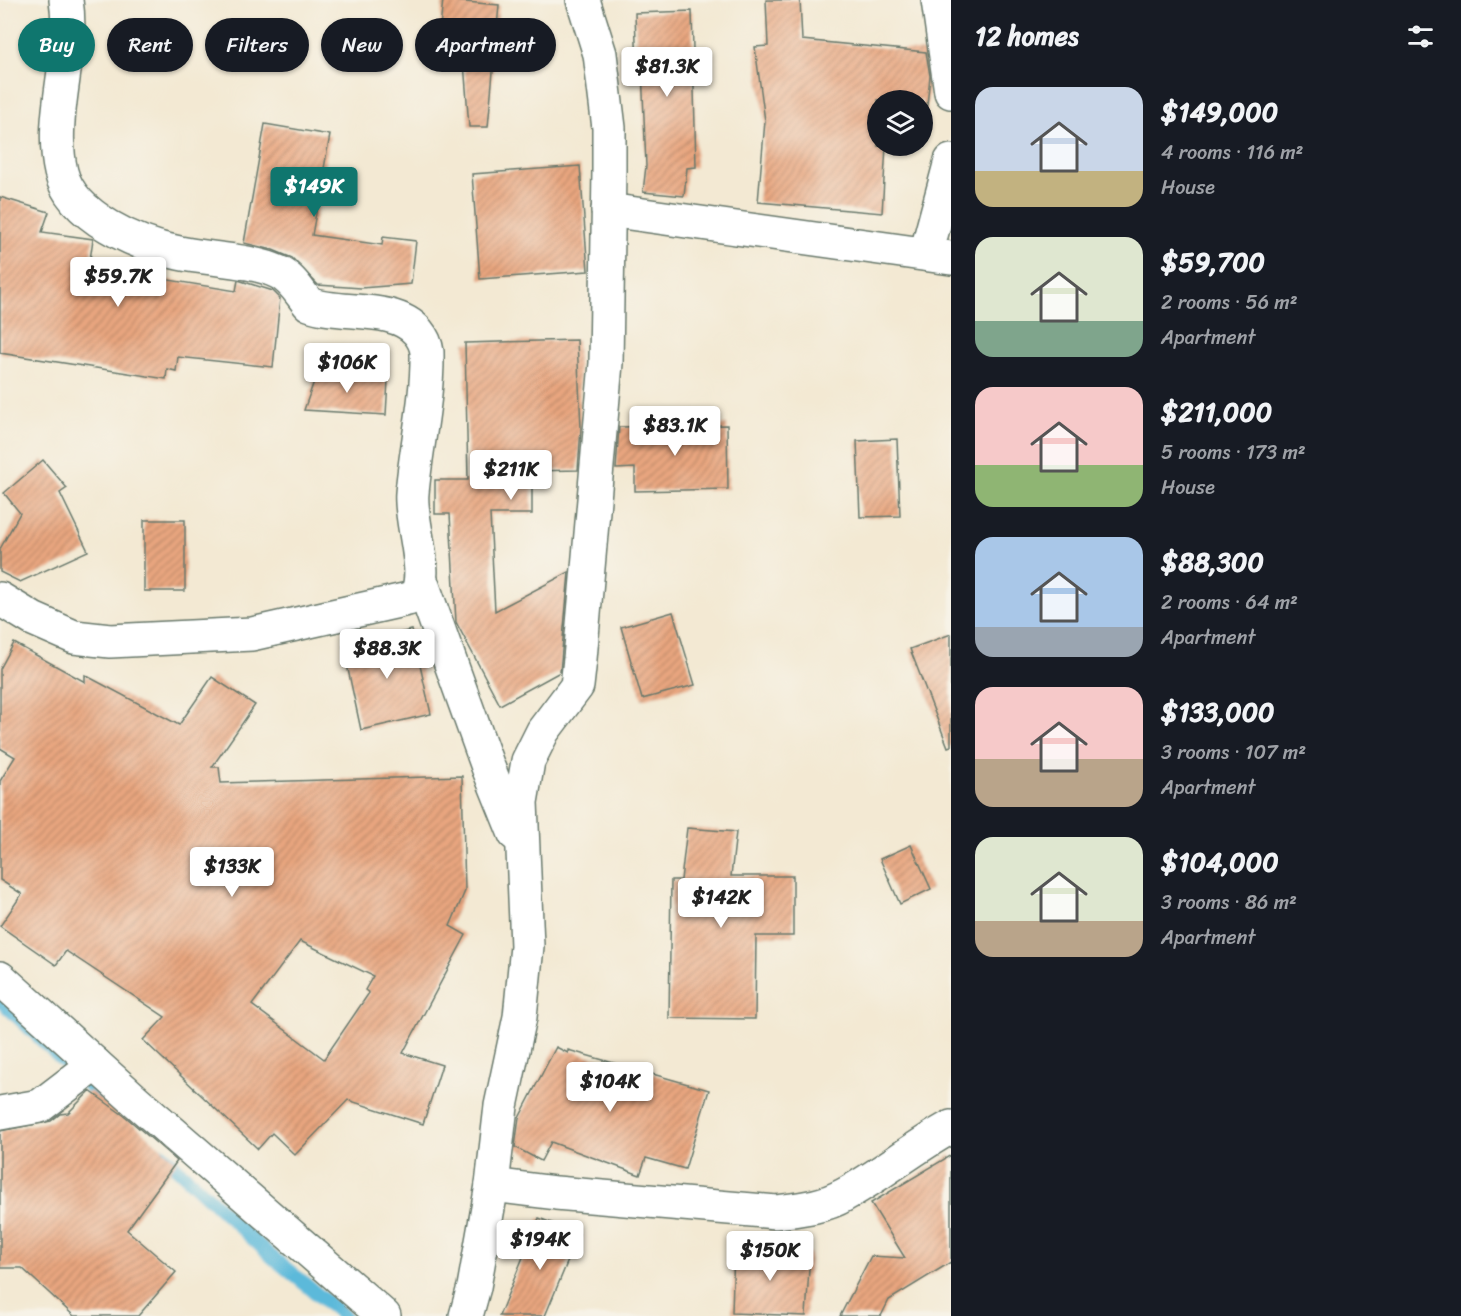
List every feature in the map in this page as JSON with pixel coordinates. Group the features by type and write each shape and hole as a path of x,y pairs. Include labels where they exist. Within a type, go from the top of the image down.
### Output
{"street":[{"path":"66,0 59,154 67,187 77,203 92,217 129,236 177,253 278,272 297,286 309,304 400,320 416,329 424,340 427,351 411,497 422,582 488,767 521,847"},
{"path":"466,1316 474,1287 492,1185 501,1106 520,1017 526,946 521,802 528,762 543,731 577,686 606,363 609,128 600,54 584,0"},
{"path":"938,0 951,92"},
{"path":"608,210 938,256 951,161"},
{"path":"0,599 33,619 74,637 110,641 252,634 408,599 415,596 422,582"},
{"path":"0,978 384,1316"},
{"path":"0,1113 40,1106 95,1064"},
{"path":"492,1185 659,1203 788,1211 810,1208 843,1196 924,1141 951,1127"}],"building":[{"path":"443,0 499,5 498,18 441,18"},
{"path":"766,0 800,0 802,40 926,52 930,76 929,90 867,90 867,156 885,156 882,213 758,202 765,121 755,47 768,46"},
{"path":"692,11 696,167 687,168 684,196 643,192 646,166 642,69 637,70 635,13"},
{"path":"465,72 493,72 488,127 469,127"},
{"path":"265,124 330,135 312,235 382,245 383,237 416,241 411,284 361,288 318,285 292,258 273,250 244,243"},
{"path":"580,166 588,271 480,279 472,174"},
{"path":"0,197 49,212 42,232 93,239 89,267 236,291 238,280 273,291 280,298 273,367 178,357 176,371 167,369 166,379 0,353"},
{"path":"577,340 581,428 578,470 532,471 532,514 490,514 495,611 569,572 560,672 500,705 456,622 450,514 435,514 435,480 468,480 465,343"},
{"path":"319,367 355,378 388,380 386,415 304,410"},
{"path":"727,425 728,489 635,491 635,468 616,469 619,427"},
{"path":"897,439 900,516 860,517 857,441"},
{"path":"43,460 67,488 60,493 88,551 20,582 0,572 0,549 20,513 4,493"},
{"path":"144,520 185,520 185,591 144,591"},
{"path":"673,612 695,685 642,699 621,627"},
{"path":"412,630 431,714 361,730 343,646"},
{"path":"951,634 951,746 948,747 910,649"},
{"path":"14,643 85,682 85,675 179,725 212,677 255,705 212,767 219,767 221,783 462,776 465,891 450,926 466,935 403,1053 442,1065 423,1124 348,1100 295,1155 272,1133 258,1149 143,1040 165,1017 66,951 56,965 0,926 22,894 0,880 0,781 15,757 0,748 0,669","holes":["300,941 373,976 365,990 369,993 324,1059 252,1005"]},
{"path":"687,828 736,832 731,876 793,876 793,936 756,936 755,1019 669,1018 671,880 681,880"},
{"path":"911,845 931,889 900,904 880,859"},
{"path":"556,1047 568,1053 568,1050 709,1090 685,1169 646,1158 640,1175 551,1142 541,1161 515,1147 519,1118"},
{"path":"90,1091 126,1117 177,1161 127,1230 176,1272 138,1316 74,1316 22,1268 0,1268 0,1131 51,1121 60,1114 68,1113"},
{"path":"951,1155 951,1262 889,1300 881,1316 840,1316 871,1256 905,1258 871,1203"},
{"path":"539,1218 579,1234 545,1316 499,1316"},
{"path":"734,1248 810,1253 806,1316 732,1313"}],"waterway":[{"path":"0,1000 124,1119"},
{"path":"162,1154 271,1256 344,1316"}]}
